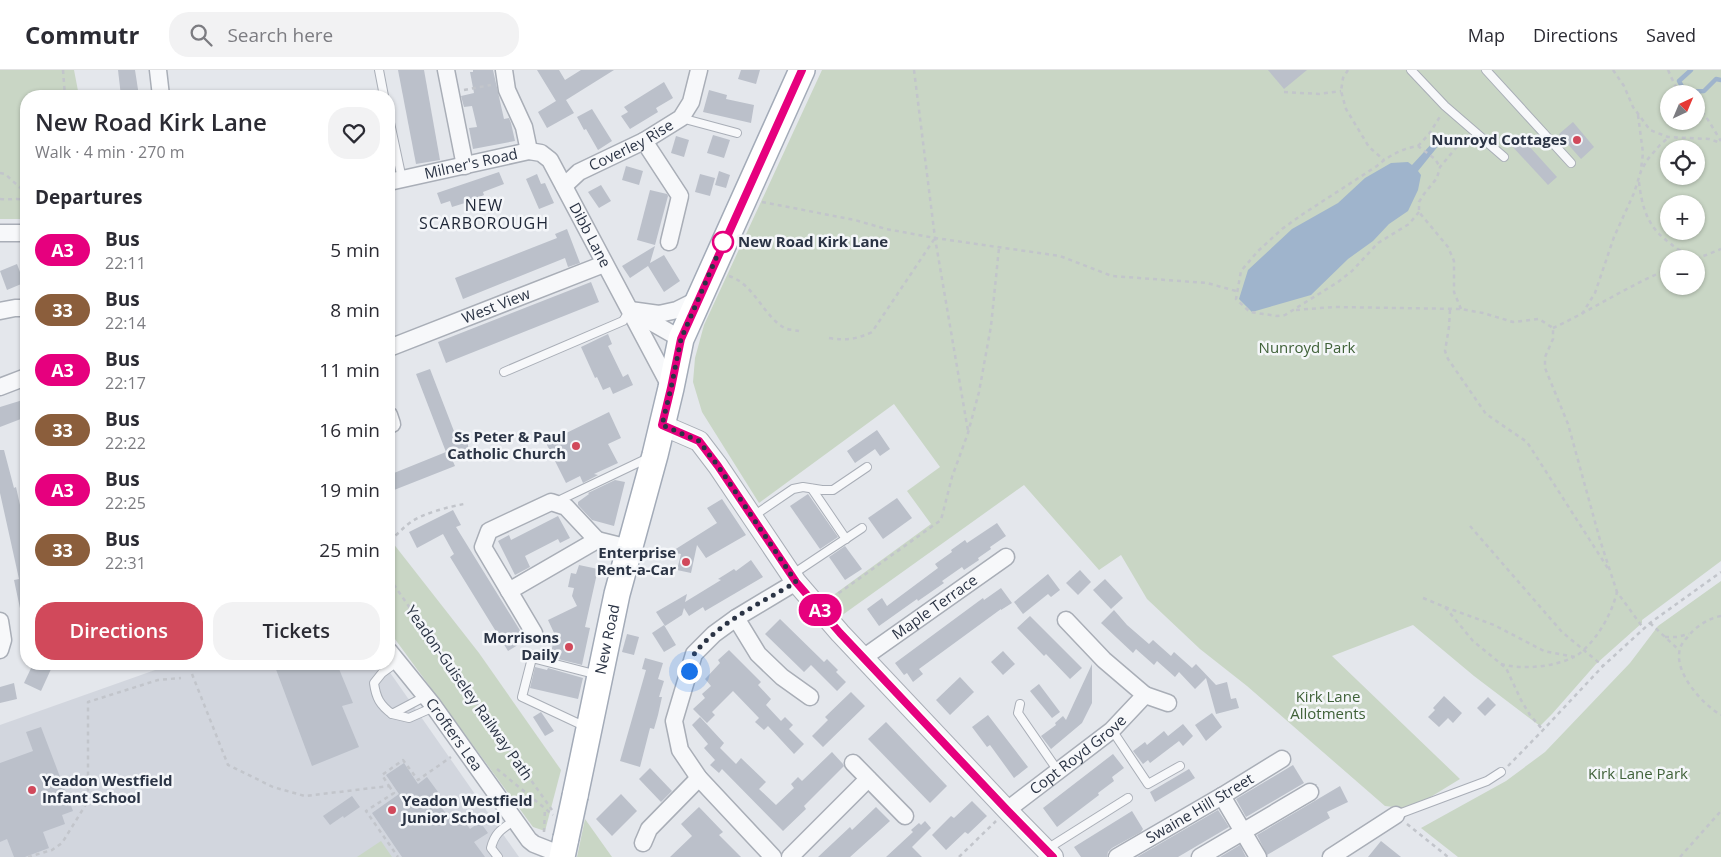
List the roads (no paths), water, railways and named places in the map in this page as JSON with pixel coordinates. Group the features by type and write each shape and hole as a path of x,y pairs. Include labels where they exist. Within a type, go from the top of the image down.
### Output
{"main road":[{"name":"New Road","path":"558,843 575,796 616,594 655,455 681,339 802,70"}],"street":[{"path":"158,70 160,90"},
{"path":"446,70 465,166"},
{"name":"Coverley Rise","path":"564,186 579,172 644,141 681,118 691,102 699,70"},
{"path":"505,76 508,90 524,127 529,151"},
{"path":"644,141 680,196 669,242"},
{"name":"Milner's Road","path":"395,181 529,151 541,153 550,160"},
{"name":"Dibb Lane","path":"550,160 671,388"},
{"path":"0,233 20,233"},
{"name":"West View","path":"395,346 604,264"},
{"path":"630,310 659,314 677,310 699,299"},
{"path":"0,311 20,308"},
{"path":"630,310 681,339"},
{"path":"0,387 20,379"},
{"path":"662,425 699,441 794,579 818,608 863,658 1049,853"},
{"path":"534,633 483,547 489,531 551,502 566,507 597,540 630,548"},
{"path":"509,591 597,540"},
{"name":"Maple Terrace","path":"863,658 1006,557"},
{"path":"774,857 699,778 680,750 674,721 694,654 714,634 794,579"},
{"path":"736,618 758,654 782,677 810,697"},
{"path":"1066,620 1104,660 1145,695 1168,703"},
{"path":"0,621 3,640 0,650"},
{"name":"Crofters Lea","path":"395,658 481,771 529,840 558,843"},
{"name":"Copt Royd Grove","path":"1007,810 1112,730 1145,695"},
{"name":"Swaine Hill Street","path":"1117,857 1282,760"},
{"path":"853,764 905,816"},
{"path":"644,843 649,829 699,778"},
{"path":"790,857 868,779"},
{"path":"1200,857 1310,792"},
{"path":"1222,796 1258,857"},
{"path":"1336,856 1396,815"}],"lane":[{"path":"379,70 383,90"},
{"path":"1411,70 1445,106 1504,157"},
{"path":"1486,70 1571,163"},
{"path":"681,118 737,133"},
{"path":"504,372 623,321 630,310"},
{"path":"562,499 655,455"},
{"path":"752,517 792,489 803,487 833,490 867,467"},
{"path":"812,489 846,539"},
{"path":"794,579 862,528"},
{"path":"590,729 522,697 532,658 600,676"},
{"path":"384,670 374,683 375,696 384,708 392,714 409,718 430,702"},
{"path":"392,714 430,702"},
{"path":"1020,704 1018,714 1058,771"},
{"path":"1112,730 1148,784 1180,766"},
{"path":"1396,815 1487,781 1501,772"},
{"path":"1049,853 1128,798"},
{"path":"498,857 491,848 494,837 501,829 515,820"}],"water":[{"path":"1434,141 1439,145 1418,171 1421,175 1418,190 1408,211 1389,224 1373,241 1348,259 1311,295 1252,312 1239,299 1248,270 1292,229 1338,203 1365,178 1391,163 1408,162 1412,165"}],"waterway":[{"path":"1691,70 1679,81 1685,92 1704,91 1716,79 1721,80"}],"place":[{"name":"Nunroyd Cottages","path":"1577,140"},
{"name":"New Road Kirk Lane","path":"723,242"},
{"name":"Ss Peter & Paul Catholic Church","path":"576,446"},
{"name":"Enterprise Rent-a-Car","path":"686,562"},
{"name":"Morrisons Daily","path":"569,647"},
{"name":"Yeadon Westfield Infant School","path":"32,790"},
{"name":"Yeadon Westfield Junior School","path":"392,810"}],"district":[{"name":"NEW SCARBOROUGH","path":"484,214"}],"park label":[{"name":"Nunroyd Park","path":"1307,348"},
{"name":"Kirk Lane Allotments","path":"1328,706"},
{"name":"Kirk Lane Park","path":"1638,774"}]}
